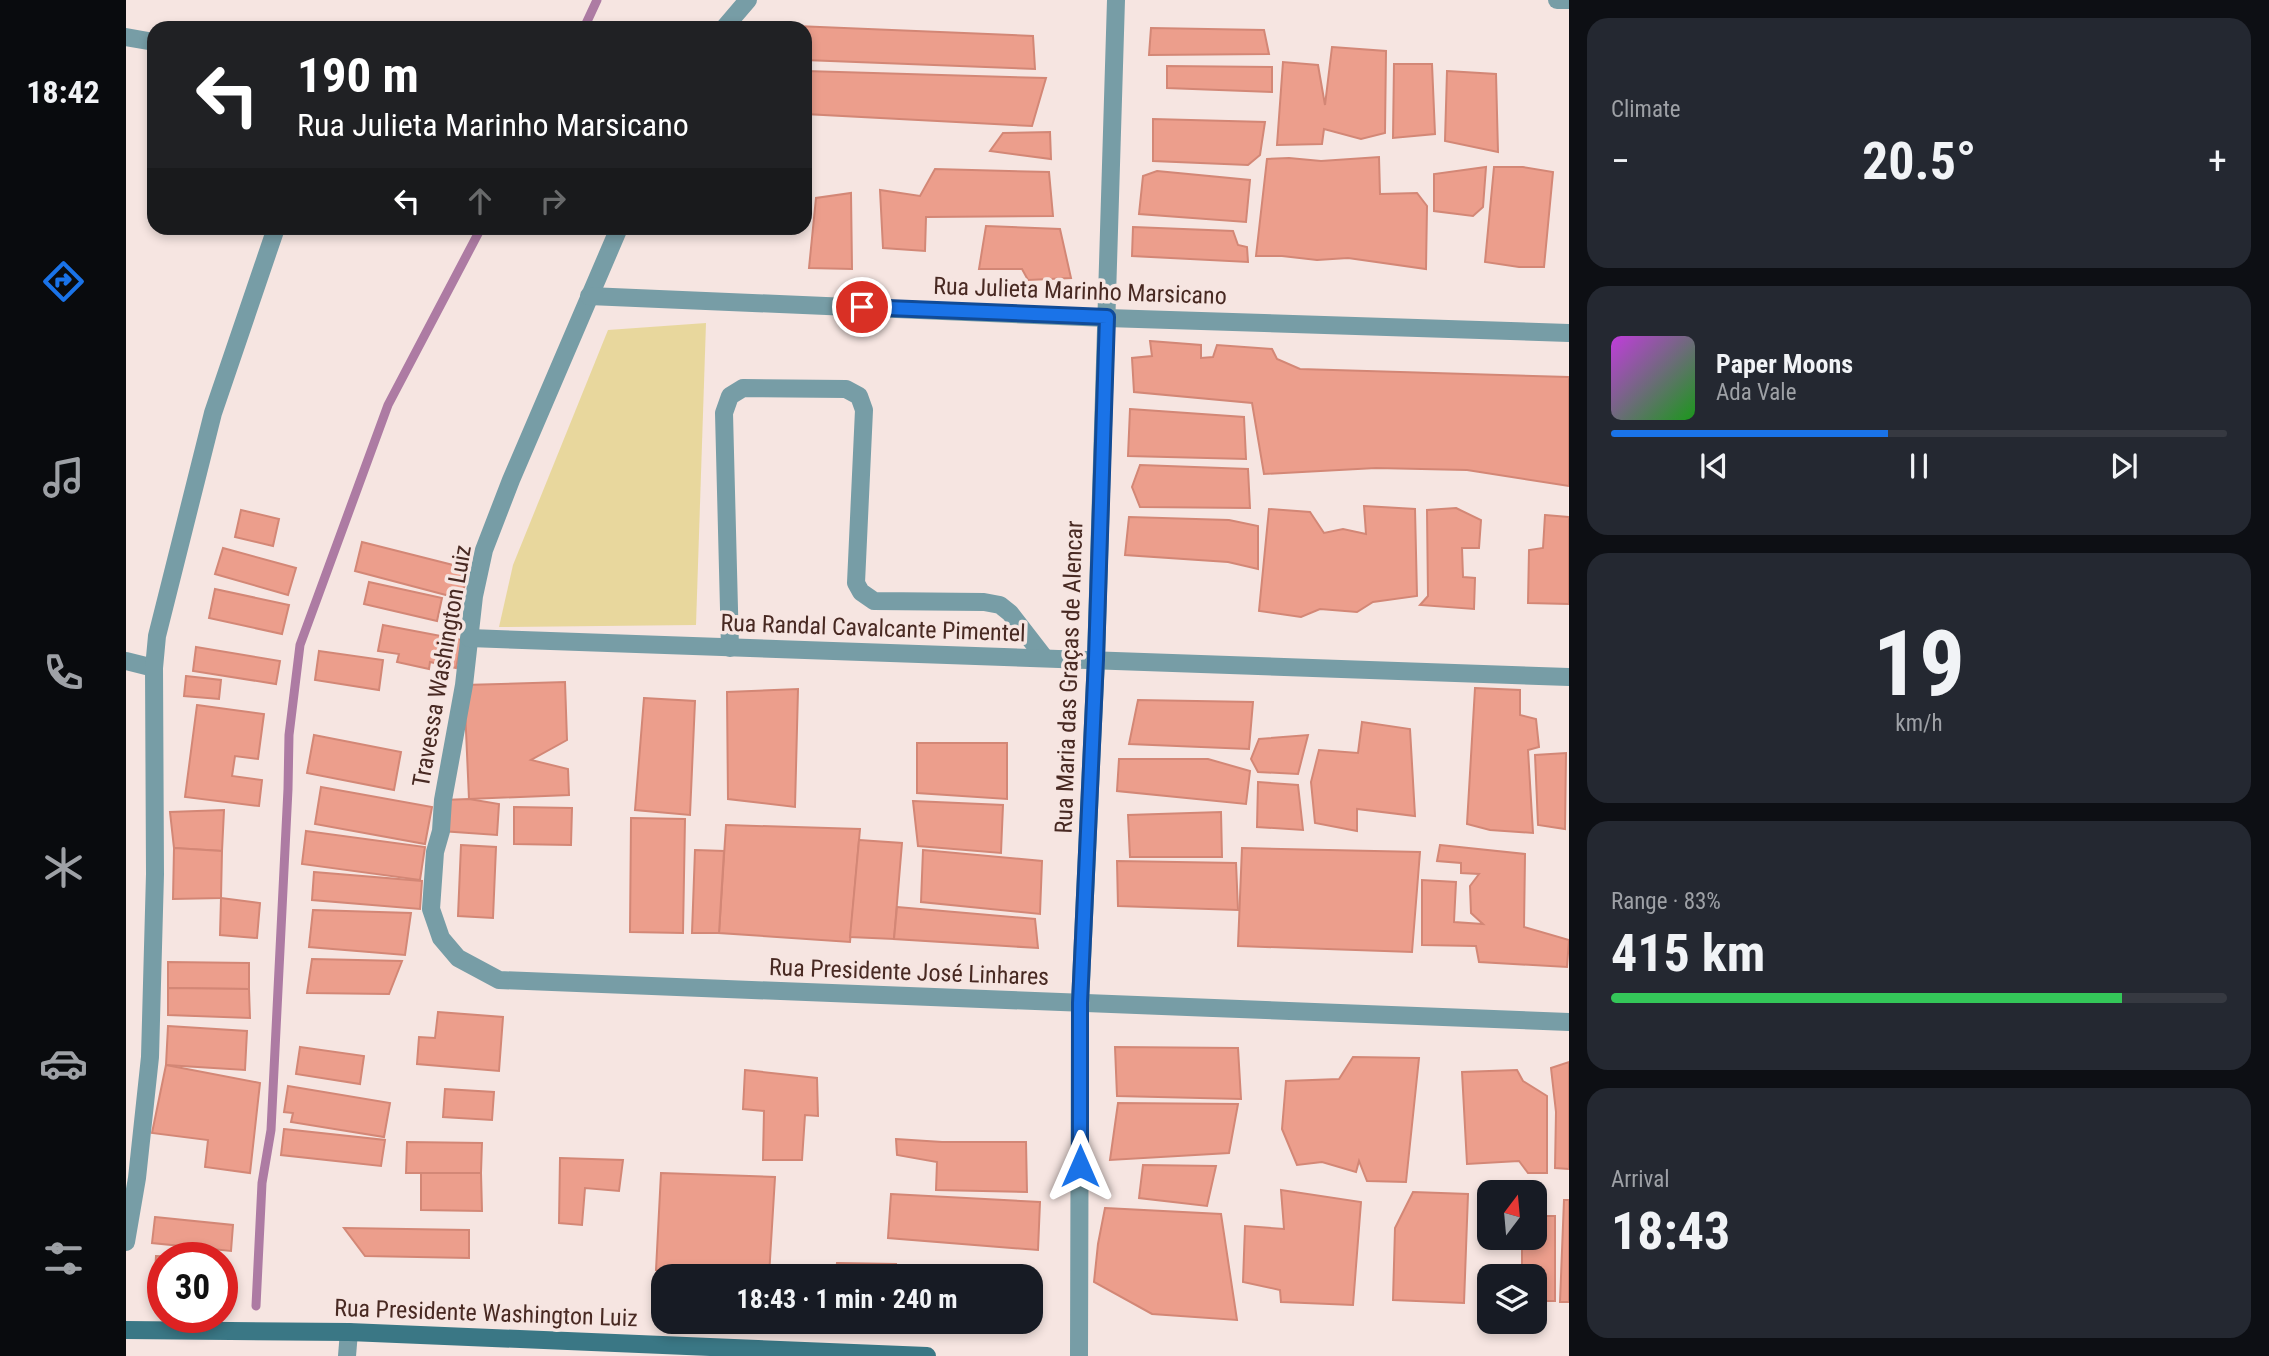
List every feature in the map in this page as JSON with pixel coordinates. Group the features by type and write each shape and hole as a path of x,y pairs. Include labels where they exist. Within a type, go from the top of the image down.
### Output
{"main road":[{"name":"Rua Presidente Washington Luiz","path":"126,1330 349,1332 927,1356"}],"street":[{"path":"730,21 748,0"},
{"name":"Rua Maria das Graças de Alencar","path":"1079,1356 1080,1003 1096,659 1116,0"},
{"path":"1557,0 1569,1"},
{"path":"126,37 147,41"},
{"path":"126,1242 137,1178 150,1057 155,874 154,668 157,636 212,414 274,235"},
{"name":"Travessa Washington Luiz","path":"499,980 458,958 441,938 431,909 435,852 441,831 443,800 464,685 474,596 484,550 511,480 616,235"},
{"name":"Rua Julieta Marinho Marsicano","path":"589,296 1569,333"},
{"path":"730,648 724,413 730,396 743,388 846,389 859,396 864,410 856,583 861,592 874,601 984,602 1000,605 1010,613 1044,657"},
{"name":"Rua Randal Cavalcante Pimentel","path":"469,638 1569,677"},
{"path":"126,661 154,668"},
{"name":"Rua Presidente José Linhares","path":"499,980 1569,1022"},
{"path":"347,1356 349,1332"}],"shaded area":[{"path":"706,323 696,625 499,627 513,565 608,330"}],"building":[{"path":"812,27 1033,36 1035,69 812,60"},
{"path":"1151,28 1264,30 1269,54 1149,55"},
{"path":"1332,47 1386,51 1385,133 1361,139 1324,129 1322,144 1277,145 1283,62 1318,65 1325,105"},
{"path":"1394,64 1432,64 1435,134 1393,138"},
{"path":"1167,66 1272,67 1272,92 1167,88"},
{"path":"812,71 1046,78 1032,126 812,114"},
{"path":"1447,71 1496,74 1498,152 1445,141"},
{"path":"1153,119 1265,122 1260,155 1248,165 1153,161"},
{"path":"1050,132 1051,159 990,151 1003,133"},
{"path":"1379,157 1380,194 1417,193 1427,206 1426,269 1348,258 1317,260 1256,256 1267,159 1321,161"},
{"path":"1486,167 1483,207 1473,216 1434,211 1434,174"},
{"path":"1494,167 1523,167 1553,172 1544,267 1519,267 1485,262"},
{"path":"935,169 1049,172 1053,216 926,217 925,251 883,248 880,190 920,196"},
{"path":"1157,171 1250,180 1246,222 1139,214 1143,176"},
{"path":"851,193 852,269 809,268 816,198"},
{"path":"986,226 1060,229 1071,278 1028,280 1022,269 979,269"},
{"path":"1133,227 1233,231 1238,245 1247,247 1248,262 1132,256"},
{"path":"1150,341 1201,345 1201,358 1213,357 1217,345 1272,349 1277,359 1300,369 1569,377 1569,486 1467,470 1376,468 1264,474 1252,403 1134,392 1132,358 1152,356"},
{"path":"1130,409 1244,417 1246,459 1128,456"},
{"path":"1140,465 1248,469 1250,508 1140,507 1132,487"},
{"path":"1364,506 1415,509 1417,596 1373,602 1357,612 1320,609 1301,617 1259,611 1269,509 1310,512 1324,533 1343,529 1366,534"},
{"path":"1456,508 1481,520 1479,548 1462,548 1463,577 1475,578 1474,609 1420,605 1428,596 1427,510"},
{"path":"241,510 279,519 273,546 235,537"},
{"path":"1545,515 1569,517 1569,604 1528,603 1529,550 1543,548"},
{"path":"1129,517 1229,520 1258,526 1258,569 1228,562 1125,555"},
{"path":"362,542 469,569 461,599 355,571"},
{"path":"223,548 296,568 288,595 215,574"},
{"path":"369,582 442,598 437,621 364,604"},
{"path":"215,589 289,605 282,634 209,618"},
{"path":"383,625 462,640 456,668 430,662 429,669 397,662 399,654 378,651"},
{"path":"196,647 280,661 276,684 193,671"},
{"path":"319,651 383,660 379,690 315,680"},
{"path":"186,676 221,680 219,699 184,696"},
{"path":"565,682 567,740 531,760 568,769 569,795 469,799 464,685"},
{"path":"1475,688 1520,690 1520,715 1536,719 1539,747 1528,750 1533,833 1490,830 1467,824"},
{"path":"798,689 795,807 728,799 727,692"},
{"path":"644,698 695,701 690,815 635,810"},
{"path":"1138,700 1253,702 1249,749 1129,744"},
{"path":"197,705 264,714 258,759 235,756 232,776 262,780 259,806 185,797"},
{"path":"1362,722 1410,729 1415,816 1357,809 1357,831 1315,823 1311,782 1319,750 1358,753"},
{"path":"314,735 401,752 394,790 307,773"},
{"path":"1308,735 1298,774 1258,772 1251,759 1259,739"},
{"path":"917,743 1007,743 1007,799 917,793"},
{"path":"1566,753 1565,829 1538,825 1535,755"},
{"path":"1119,759 1208,759 1250,771 1246,804 1117,791"},
{"path":"1258,782 1298,785 1303,830 1257,827"},
{"path":"321,787 432,807 425,844 315,824"},
{"path":"469,799 499,804 497,835 441,831 443,800"},
{"path":"913,801 1003,805 1001,853 918,846"},
{"path":"514,807 572,808 571,845 514,844"},
{"path":"224,810 222,851 174,848 170,812"},
{"path":"1221,812 1222,857 1130,857 1128,815"},
{"path":"631,818 685,819 683,933 630,932"},
{"path":"726,825 860,829 850,942 719,933"},
{"path":"306,831 425,847 420,880 302,864"},
{"path":"859,840 902,843 894,939 850,937"},
{"path":"461,845 496,847 493,918 458,916"},
{"path":"1440,845 1525,854 1524,927 1569,940 1567,967 1479,962 1476,946 1422,945 1422,880 1456,882 1454,922 1483,924 1471,913 1470,886 1479,874 1461,873 1461,863 1437,861"},
{"path":"174,848 222,851 221,898 173,899"},
{"path":"1242,848 1420,852 1412,952 1238,946"},
{"path":"695,850 724,851 719,933 692,933"},
{"path":"923,850 1042,861 1040,914 921,902"},
{"path":"1117,861 1236,863 1238,910 1118,906"},
{"path":"314,872 422,881 420,909 312,900"},
{"path":"221,898 260,903 257,938 220,935"},
{"path":"897,907 1035,919 1038,948 894,939"},
{"path":"313,910 411,913 405,955 309,947"},
{"path":"312,959 402,961 389,994 307,993"},
{"path":"168,962 249,963 249,989 168,988"},
{"path":"168,988 249,989 250,1018 168,1015"},
{"path":"438,1012 503,1017 499,1071 417,1064 419,1037 435,1038"},
{"path":"168,1026 247,1031 245,1070 166,1065"},
{"path":"300,1047 364,1056 360,1084 296,1074"},
{"path":"1115,1047 1238,1048 1241,1099 1117,1096"},
{"path":"1353,1057 1419,1058 1406,1182 1367,1181 1359,1161 1356,1172 1322,1162 1297,1165 1282,1129 1286,1081 1339,1079"},
{"path":"1569,1062 1569,1169 1555,1168 1556,1112 1551,1068"},
{"path":"166,1065 260,1083 250,1173 205,1167 208,1140 152,1133"},
{"path":"745,1070 817,1078 818,1116 805,1115 802,1160 763,1160 764,1111 743,1109"},
{"path":"1517,1070 1523,1081 1547,1096 1547,1173 1528,1173 1519,1161 1467,1164 1462,1072"},
{"path":"288,1086 390,1103 384,1137 291,1122 293,1113 284,1112"},
{"path":"445,1089 494,1092 492,1120 443,1117"},
{"path":"1118,1103 1238,1104 1229,1153 1110,1160"},
{"path":"284,1129 385,1140 381,1166 281,1155"},
{"path":"896,1139 1026,1142 1027,1192 936,1190 937,1162 897,1155"},
{"path":"407,1142 482,1143 481,1173 406,1173"},
{"path":"560,1158 623,1160 619,1191 585,1188 582,1225 559,1223"},
{"path":"1143,1165 1216,1166 1207,1206 1139,1198"},
{"path":"421,1173 481,1173 482,1211 421,1210"},
{"path":"661,1173 775,1177 770,1264 656,1264"},
{"path":"1281,1190 1361,1202 1353,1305 1281,1302 1280,1290 1243,1282 1245,1226 1284,1229"},
{"path":"1413,1192 1468,1194 1464,1303 1393,1300 1395,1228"},
{"path":"891,1194 1040,1202 1038,1250 888,1238"},
{"path":"1564,1200 1569,1200 1569,1302 1560,1302"},
{"path":"1105,1208 1221,1214 1237,1320 1152,1314 1094,1282"},
{"path":"1547,1216 1555,1216 1555,1301 1547,1301 1547,1264 1522,1264 1522,1250 1547,1250"},
{"path":"155,1217 233,1225 232,1242 152,1242"},
{"path":"344,1228 469,1230 469,1258 365,1256"}],"waterway":[{"path":"587,21 597,0"},
{"path":"256,1306 262,1183 271,1130 289,735 300,645 388,405 477,235"}],"route":[{"path":"862,307 1107,317 1096,659 1080,1003 1080,1166"}]}
